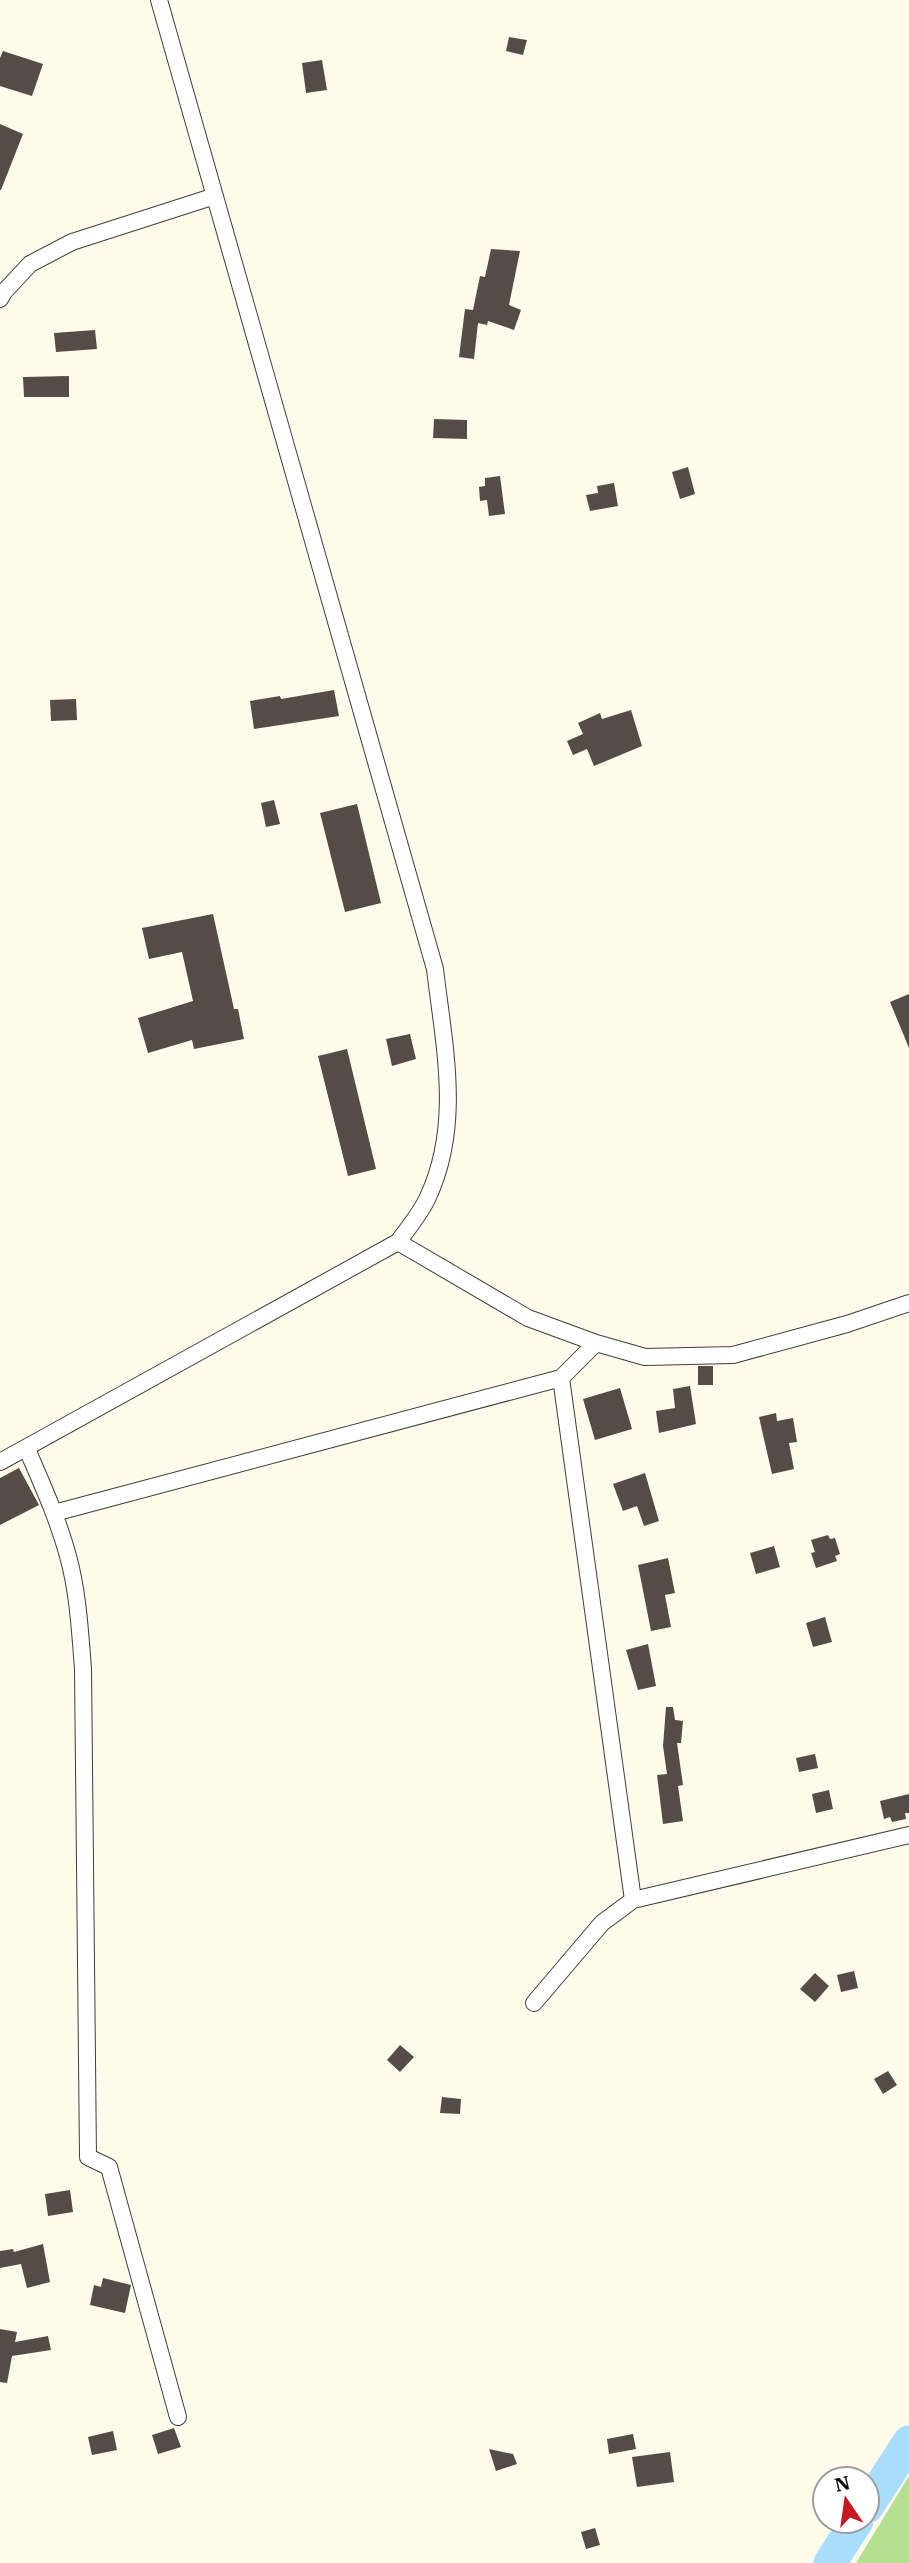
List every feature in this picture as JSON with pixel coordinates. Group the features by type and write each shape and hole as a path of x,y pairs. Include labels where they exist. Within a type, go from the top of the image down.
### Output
{"street":[{"path":"0,1462 398,1242 428,1198 447,1139 449,1083 435,969 159,0"},
{"path":"0,299 30,264 72,242 215,196"},
{"path":"398,1242 528,1318 596,1343 645,1357 733,1355 847,1324 909,1303"},
{"path":"54,1513 561,1378 596,1343"},
{"path":"561,1378 633,1900"},
{"path":"27,1449 69,1557 83,1669 88,2157 109,2167 178,2417"},
{"path":"534,2003 602,1923 633,1900 909,1835"}],"green space":[{"path":"909,2476 909,2563 856,2563 873,2535 881,2535 881,2522"}],"building":[{"path":"509,37 527,40 523,55 506,51"},
{"path":"3,51 43,64 32,96 0,86 0,58"},
{"path":"322,60 327,90 306,93 302,63"},
{"path":"0,124 23,134 1,190 0,190"},
{"path":"491,249 520,251 509,305 521,310 514,330 488,321 487,325 478,323 474,359 459,357 465,309 473,310 480,276 485,277"},
{"path":"95,330 97,349 56,352 54,333"},
{"path":"69,376 69,397 24,397 23,377"},
{"path":"434,419 467,420 467,439 433,438"},
{"path":"688,467 695,494 680,499 672,472"},
{"path":"500,476 505,514 489,516 487,500 480,501 479,487 485,486 485,478"},
{"path":"614,483 618,506 590,511 586,495 598,493 597,486"},
{"path":"334,690 339,716 254,729 250,701"},
{"path":"76,699 77,720 51,721 50,700"},
{"path":"631,710 642,746 594,766 587,749 573,755 567,741 583,734 578,723 600,713 602,719"},
{"path":"274,800 280,824 266,827 261,803"},
{"path":"357,804 381,903 345,912 320,813"},
{"path":"213,914 234,1009 238,1009 244,1039 194,1049 192,1040 148,1053 138,1018 193,1001 182,952 149,959 142,928"},
{"path":"909,994 909,1048 890,1002"},
{"path":"410,1034 416,1059 392,1066 386,1039"},
{"path":"347,1049 376,1169 348,1176 318,1056"},
{"path":"698,1366 713,1366 713,1385 698,1385"},
{"path":"690,1386 696,1424 659,1433 656,1411 675,1408 673,1389"},
{"path":"620,1388 632,1429 595,1440 583,1399"},
{"path":"776,1413 777,1421 793,1418 797,1442 789,1443 794,1469 772,1474 759,1417"},
{"path":"19,1468 39,1505 0,1525 0,1478"},
{"path":"645,1473 659,1521 644,1526 637,1506 623,1511 613,1484"},
{"path":"828,1535 830,1539 835,1538 840,1554 835,1556 837,1561 816,1568 811,1553 815,1552 811,1540"},
{"path":"774,1546 780,1567 756,1574 750,1553"},
{"path":"668,1558 675,1593 665,1595 671,1627 651,1631 638,1565"},
{"path":"825,1617 832,1642 813,1647 806,1623"},
{"path":"648,1644 656,1686 638,1690 626,1650"},
{"path":"666,1707 673,1707 675,1720 683,1721 681,1743 677,1743 683,1785 678,1786 683,1821 663,1824 657,1775 667,1774 663,1746"},
{"path":"815,1754 818,1768 799,1772 796,1758"},
{"path":"829,1790 833,1809 816,1813 812,1794"},
{"path":"909,1794 909,1813 905,1813 906,1819 892,1822 890,1817 884,1819 880,1801"},
{"path":"854,1971 858,1988 841,1992 837,1975"},
{"path":"815,1973 829,1986 815,2002 800,1989"},
{"path":"400,2045 414,2057 400,2072 387,2060"},
{"path":"888,2071 897,2085 883,2094 874,2079"},
{"path":"442,2097 461,2099 460,2114 440,2113"},
{"path":"70,2190 73,2212 48,2216 45,2194"},
{"path":"43,2244 50,2282 27,2288 21,2264 0,2268 0,2251 13,2249 14,2252"},
{"path":"103,2278 131,2285 125,2313 90,2305 94,2285 101,2287"},
{"path":"0,2329 17,2332 15,2342 48,2336 51,2350 12,2356 7,2383 0,2382"},
{"path":"174,2428 181,2447 158,2454 152,2435"},
{"path":"113,2431 117,2450 92,2455 88,2437"},
{"path":"633,2434 636,2449 609,2454 607,2439"},
{"path":"489,2449 513,2454 517,2464 496,2471"},
{"path":"670,2452 674,2482 637,2487 632,2457"},
{"path":"595,2528 600,2545 586,2549 581,2532"}],"waterway":[{"path":"881,2485 909,2442"},
{"path":"830,2563 848,2535"}]}
